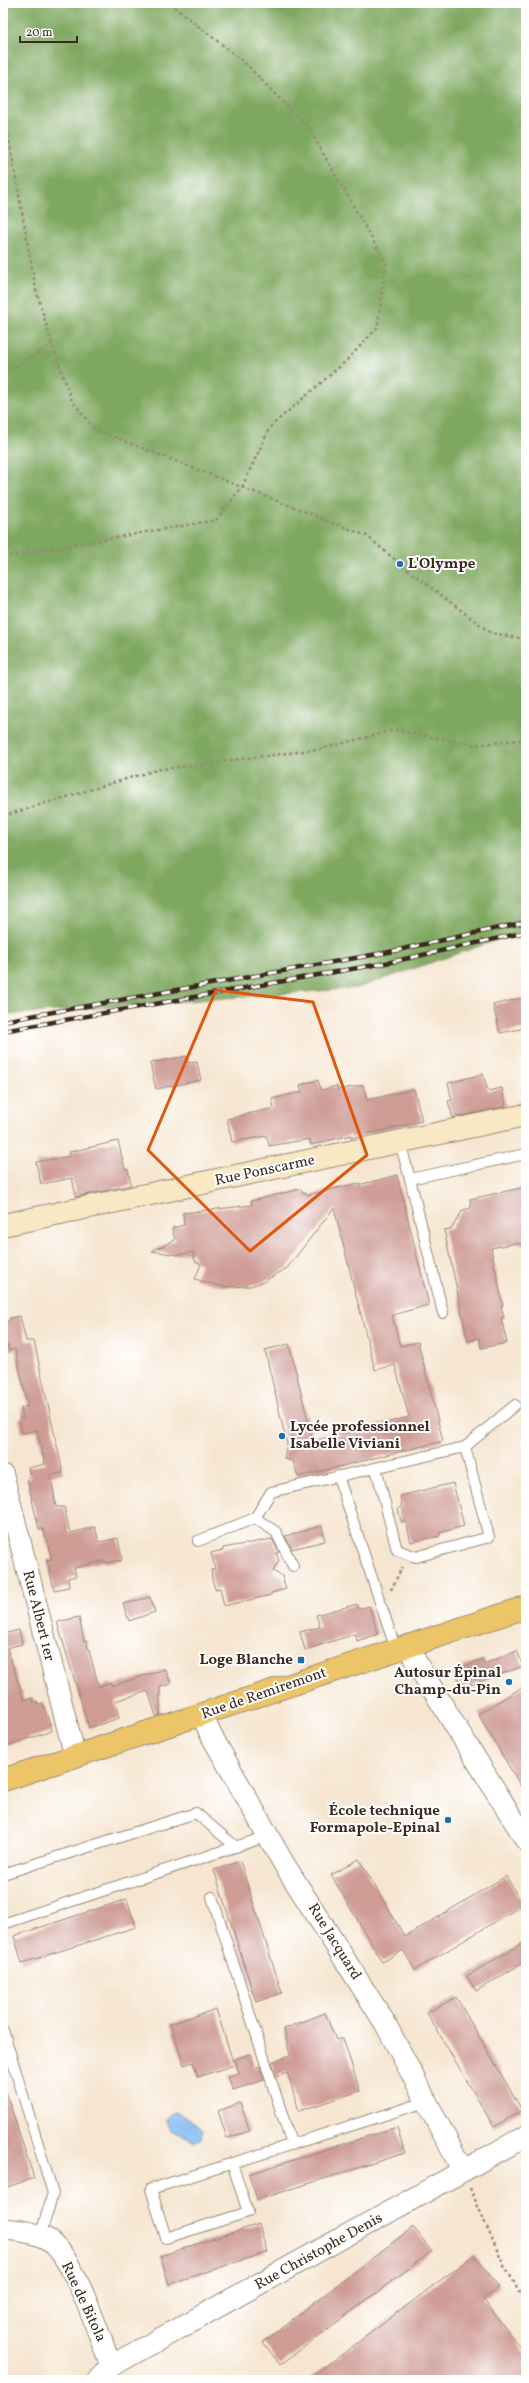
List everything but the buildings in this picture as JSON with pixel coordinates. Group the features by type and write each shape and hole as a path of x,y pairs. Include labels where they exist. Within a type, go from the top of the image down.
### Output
{"main road":[{"name":"Rue de Remiremont","path":"3,1780 526,1607"}],"street":[{"name":"Rue Ponscarme","path":"3,1225 526,1116"},
{"name":"Rue Albert 1er","path":"3,1475 74,1756"},
{"path":"403,1648 417,1664 526,1840"},
{"name":"Rue Jacquard","path":"202,1715 211,1735 268,1836 385,2023 462,2172"},
{"name":"Rue Christophe Denis","path":"104,2373 526,2136"},
{"name":"Rue de Bitola","path":"3,2229 23,2230 48,2240 69,2264 104,2373"}],"lane":[{"path":"400,1142 443,1313"},
{"path":"410,1179 526,1154"},
{"path":"198,1541 255,1518 271,1492 465,1447 515,1405"},
{"path":"376,1468 397,1550 416,1557 489,1537 465,1447"},
{"path":"338,1476 381,1606 403,1648"},
{"path":"255,1518 276,1532 293,1566"},
{"path":"3,1874 196,1813 236,1847"},
{"path":"3,1924 268,1836"},
{"path":"212,1896 292,2145"},
{"path":"3,2030 53,2193 40,2237"},
{"path":"232,2163 248,2212 166,2238 151,2189 232,2163 292,2145 426,2102"}],"path":[{"path":"3,557 216,520 242,487 270,427 345,362 377,328 386,263 309,130 244,62 169,3"},
{"path":"3,106 36,290 52,344 72,401 96,430 367,536 400,564 491,633 526,639"},
{"path":"3,128 6,122"},
{"path":"3,368 11,369 52,344"},
{"path":"3,816 156,770 320,749 395,730 475,745 526,740"},
{"path":"381,1606 386,1602 408,1554"},
{"path":"462,2172 504,2266 526,2301"}],"highlighted area":[{"path":"216,990 313,1002 367,1155 250,1251 148,1150"}],"green space":[{"path":"3,3 526,3 526,930 357,988 3,1015"}],"water":[{"path":"174,2112 185,2117 201,2128 203,2130 202,2137 195,2142 171,2130 166,2119"}],"railway":[{"path":"3,1021 389,952 526,922"},
{"path":"3,1031 391,962 526,932"}],"place":[{"name":"L'Olympe","path":"400,564"},
{"name":"Lycée professionnel Isabelle Viviani","path":"282,1436"},
{"name":"Loge Blanche","path":"301,1660"},
{"name":"Autosur Épinal Champ-du-Pin","path":"509,1682"},
{"name":"École technique Formapole-Epinal","path":"448,1820"}]}
